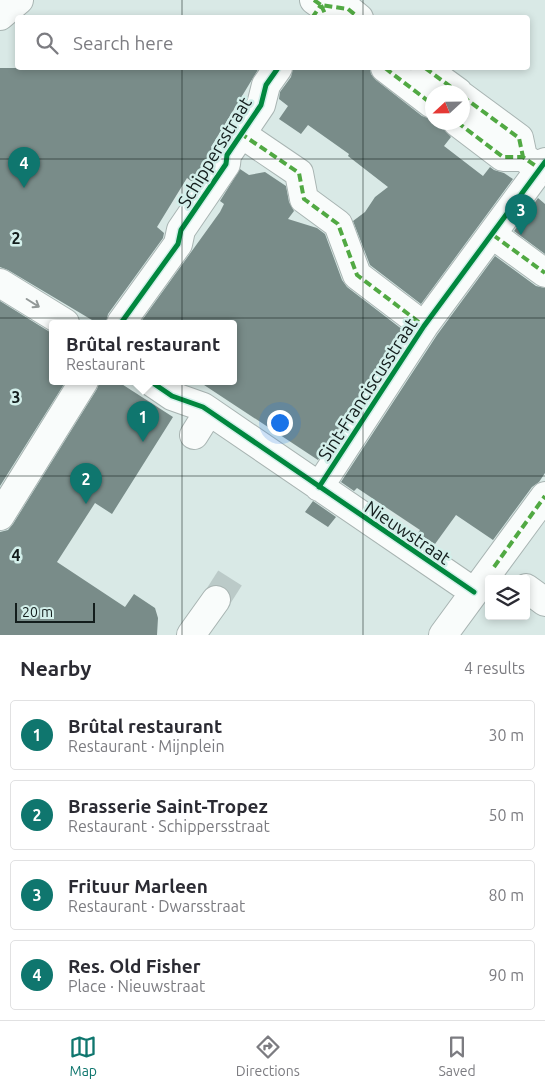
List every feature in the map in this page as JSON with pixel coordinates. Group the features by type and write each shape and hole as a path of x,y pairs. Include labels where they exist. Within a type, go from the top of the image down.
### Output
{"street":[{"path":"0,16 19,0"},
{"path":"318,10 348,9 355,15"},
{"name":"Schippersstraat","path":"123,320 178,244 182,230 226,164 227,155 240,133 261,105 266,85 277,70"},
{"path":"388,70 425,99"},
{"path":"428,70 448,85"},
{"path":"470,102 519,138 536,163"},
{"path":"468,130 503,157 536,163"},
{"name":"Schippersstraat","path":"240,133 299,172 304,199 338,224 357,274 424,326"},
{"name":"Sint-Franciscusstraat","path":"319,487 424,326 493,235 536,163"},
{"path":"493,235 545,273"},
{"path":"0,283 60,320"},
{"path":"0,516 82,385"},
{"name":"Nieuwstraat","path":"156,385 172,396 204,407 474,592"},
{"path":"194,435 209,411"},
{"path":"443,635 474,592 504,573 545,496"},
{"path":"530,591 545,602"},
{"path":"191,635 216,600"}],"building":[{"path":"0,68 15,68 15,70 258,70 211,147 213,149 211,158 194,183 187,178 157,227 164,233 163,238 108,314 107,320 92,320 0,267"},
{"path":"293,70 370,70 376,80 425,117 425,130 445,130 451,137 444,146 483,176 490,167 513,179 421,304 370,265 353,221 365,212 375,197 388,187 348,156 349,154 308,125 301,134 279,119 288,106 279,99 280,92 291,77"},
{"path":"240,169 249,175 265,172 286,186 289,202 294,211 288,219 317,228 325,234 342,280 347,287 403,330 318,460 204,385 237,385 237,320 142,320 220,212 224,204 220,201"},
{"path":"538,198 545,204 545,254 514,231"},
{"path":"495,256 536,286 545,288 545,473 539,482 532,487 493,540 456,515 435,544 418,533 420,530 357,488 354,491 341,482 437,335"},
{"path":"0,301 49,332 49,385 63,385 0,486"},
{"path":"98,385 123,385 173,417 112,514 95,503 57,562 125,607 134,594 155,608 158,618 157,635 0,635 0,532 8,530 13,524"},
{"path":"313,501 336,517 328,527 305,512"}],"tunnel":[{"path":"216,600 230,578"}],"marked path":[{"path":"314,0 321,5 348,9 355,15"},
{"path":"321,5 326,15"},
{"path":"314,15 321,5"},
{"path":"388,70 425,99"},
{"path":"428,70 448,85"},
{"path":"470,102 519,138 523,157"},
{"path":"468,130 503,157 523,157 540,169"},
{"path":"240,133 299,173 304,199 338,224 357,275 424,326"},
{"path":"493,235 545,273"},
{"path":"494,567 545,496"}],"cycle path":[{"path":"123,320 178,244 181,230 226,164 227,155 261,105 266,85 277,70"},
{"path":"319,487 424,326 545,162"},
{"path":"156,385 172,396 203,407 474,592"}],"place":[{"name":"Res. Old Fisher","path":"24,188"},
{"name":"Frituur Marleen","path":"521,235"},
{"name":"Brûtal restaurant","path":"143,442"},
{"name":"Brasserie Saint-Tropez","path":"86,504"}]}
